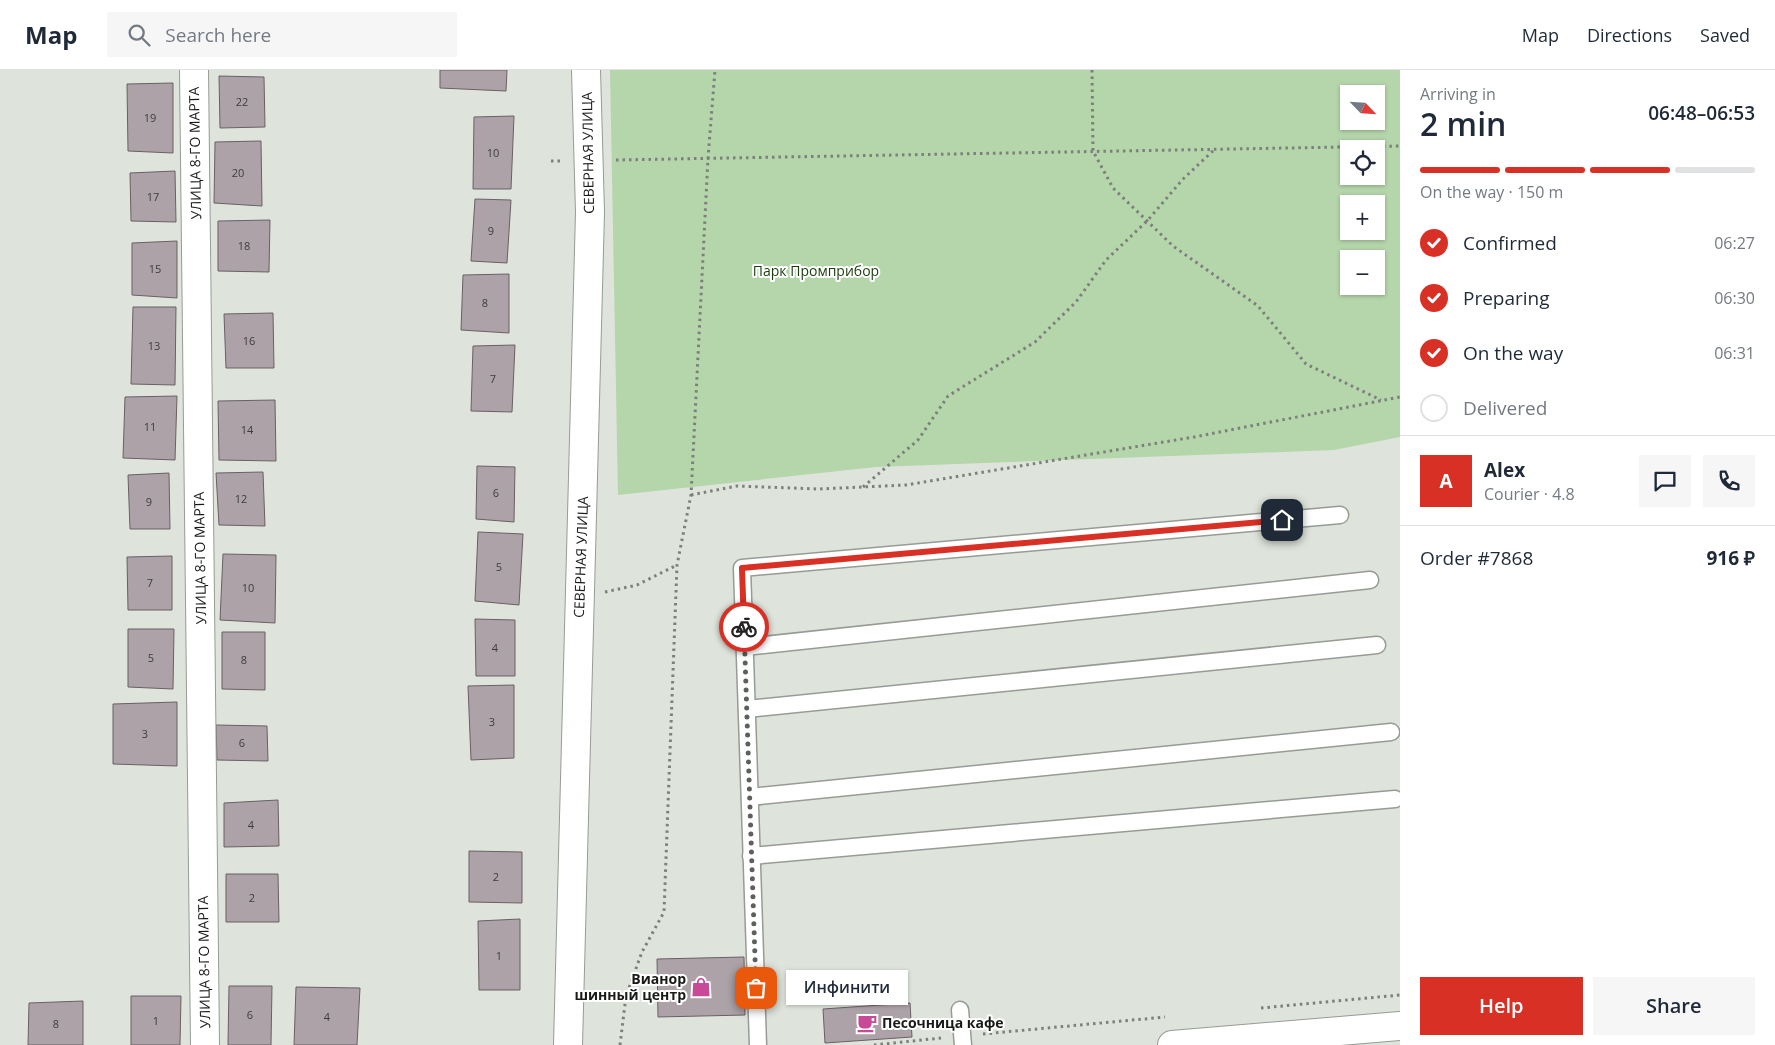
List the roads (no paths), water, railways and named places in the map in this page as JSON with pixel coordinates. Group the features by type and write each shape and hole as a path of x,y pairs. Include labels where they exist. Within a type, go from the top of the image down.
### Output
{"street":[{"name":"УЛИЦА 8-ГО МАРТА","path":"194,70 205,1045"},
{"name":"СЕВЕРНАЯ УЛИЦА","path":"568,1045 590,212 586,70"},
{"path":"1172,1045 1400,1026"}],"lane":[{"path":"758,1045 742,568 1340,515"},
{"path":"745,647 1370,580"},
{"path":"747,709 1377,645"},
{"path":"750,797 1390,732"},
{"path":"752,856 1395,799"},
{"path":"960,1010 963,1041"}],"place":[{"name":"Вианор шинный центр","path":"701,987"},
{"name":"Инфинити","path":"756,988"},
{"name":"Песочница кафе","path":"867,1023"}],"park label":[{"name":"Парк Промприбор","path":"816,271"}]}
